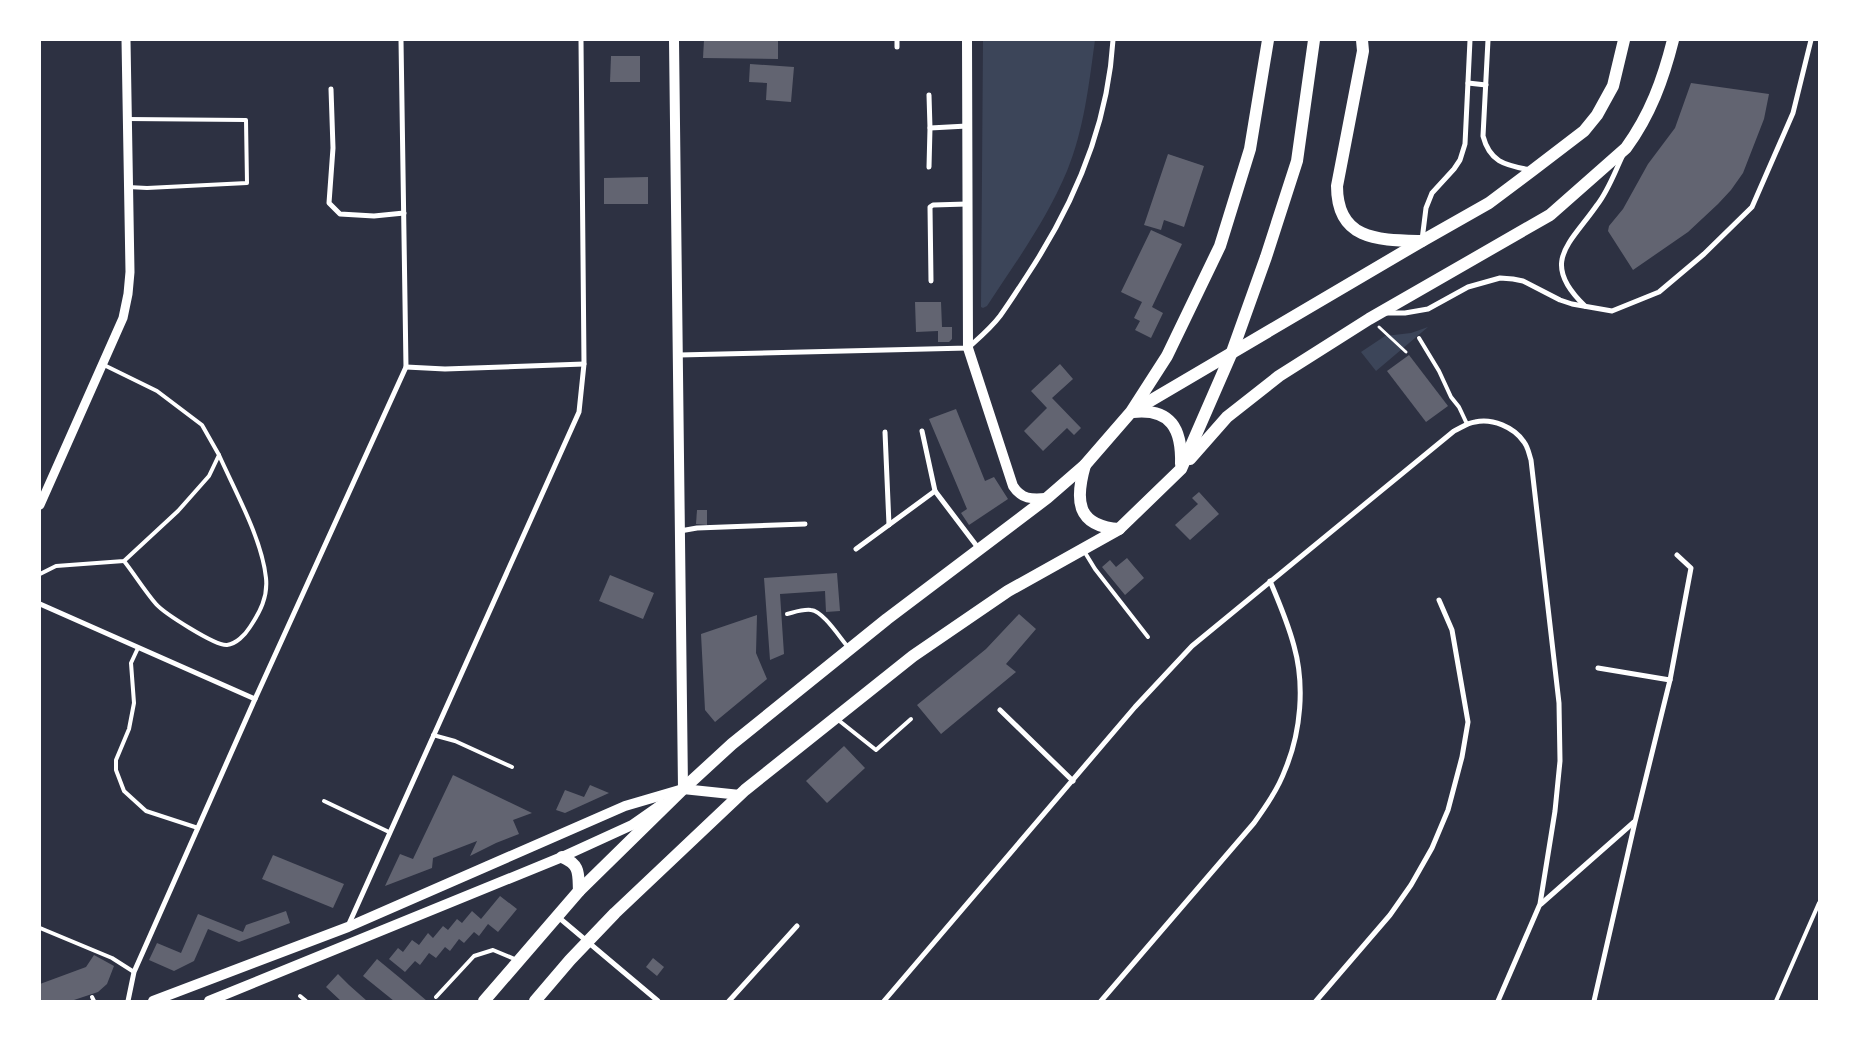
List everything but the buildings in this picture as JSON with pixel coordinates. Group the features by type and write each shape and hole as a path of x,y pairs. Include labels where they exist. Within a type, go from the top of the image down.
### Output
{"main road":[{"path":"674,40 683,789"},
{"path":"967,40 968,348 1013,486 1024,497 1032,499 1047,498"},
{"path":"484,1001 578,892 683,789 732,744 850,649 1047,498 1085,466 1131,412 1167,356 1220,246 1250,149 1268,40"},
{"path":"1181,469 1232,352 1266,258 1296,161 1314,40"},
{"path":"1362,40 1363,51 1337,186 1338,202 1348,223 1361,235 1390,240 1422,241"},
{"path":"1131,412 1489,203 1533,170 1584,131 1597,115 1613,86 1624,40"},
{"path":"535,1001 587,942 740,795 913,656 1000,596 1119,529 1181,469 1227,417 1279,376 1374,316 1550,215 1626,148 1636,134 1655,100 1665,72 1673,40"},
{"path":"1131,412 1147,411 1159,414 1173,424 1182,451 1181,469"},
{"path":"1085,466 1080,484 1079,500 1083,510 1088,519 1097,525 1105,528 1119,529"},
{"path":"210,1001 562,858 632,825 683,789"},
{"path":"153,1001 348,927 625,806 683,789 740,795"},
{"path":"562,858 572,861 578,870 578,892"},
{"path":"460,879 466,896"}],"street":[{"path":"40,505 123,318 128,294 130,272 126,40"},
{"path":"128,1001 134,972 406,367 401,40"},
{"path":"348,927 579,412 584,364 580,40"},
{"path":"897,40 897,47"},
{"path":"679,355 968,348 988,330 1005,309 1052,236 1080,178 1102,114 1108,84 1113,40"},
{"path":"1422,241 1426,208 1432,193 1454,169 1460,160 1465,144 1470,40"},
{"path":"1488,40 1483,136 1488,152 1501,163 1533,170"},
{"path":"1374,316 1428,309 1468,287 1500,278 1513,278 1523,281 1560,300 1612,311 1659,292 1704,254 1752,207 1793,113 1811,40"},
{"path":"1468,84 1486,85"},
{"path":"332,89 333,148 330,203 340,214 374,216 404,213"},
{"path":"929,95 929,166"},
{"path":"930,128 967,126"},
{"path":"1585,306 1573,294 1562,276 1562,257 1571,238 1603,197 1626,148"},
{"path":"931,281 930,207 933,205 968,204"},
{"path":"406,367 445,369 584,364"},
{"path":"884,1001 1135,707 1192,646 1454,431 1467,424 1487,421 1508,428 1524,442 1531,460 1559,703 1559,769 1555,811 1540,904 1498,1001"},
{"path":"922,431 935,491 979,549"},
{"path":"885,432 889,525"},
{"path":"856,549 935,491"},
{"path":"680,531 697,528 805,524"},
{"path":"1594,1001 1670,680 1691,568 1677,555"},
{"path":"1101,1001 1254,823 1273,796 1286,770 1300,707 1300,677 1295,647 1286,619 1270,581"},
{"path":"1316,1001 1390,915 1411,885 1432,848 1448,810 1462,757 1468,722 1452,630 1439,600"},
{"path":"40,604 255,700"},
{"path":"1598,668 1670,680"},
{"path":"1000,710 1073,781"},
{"path":"1540,904 1635,822"},
{"path":"557,916 658,1001"},
{"path":"729,1001 797,926"}],"lane":[{"path":"127,119 246,120 247,183 147,188 128,187"},
{"path":"1419,338 1467,424"},
{"path":"103,365 157,391 202,425 219,455 255,538 266,580 263,606 247,632 235,643 225,646 214,642 180,622 157,605 124,561"},
{"path":"40,574 56,566 124,561 178,511 209,476 219,455"},
{"path":"1082,550 1148,637"},
{"path":"787,614 800,610 812,610 819,613 850,649"},
{"path":"138,648 131,663 134,703 128,729 116,760 116,770 124,792 146,811 198,828"},
{"path":"835,718 876,750 911,719"},
{"path":"433,735 455,741 512,767"},
{"path":"324,801 390,832"},
{"path":"1776,1001 1819,903"},
{"path":"40,928 112,958 134,972"},
{"path":"436,997 474,956 493,950 519,961"},
{"path":"300,996 306,1001"}],"path":[{"path":"1374,316 1406,352"}],"shaded area":[{"path":"983,40 1095,40 1082,123 1067,171 1050,206 1030,240 987,306 983,308 981,307"},
{"path":"1428,327 1376,371 1361,352 1385,336 1411,333"}]}
